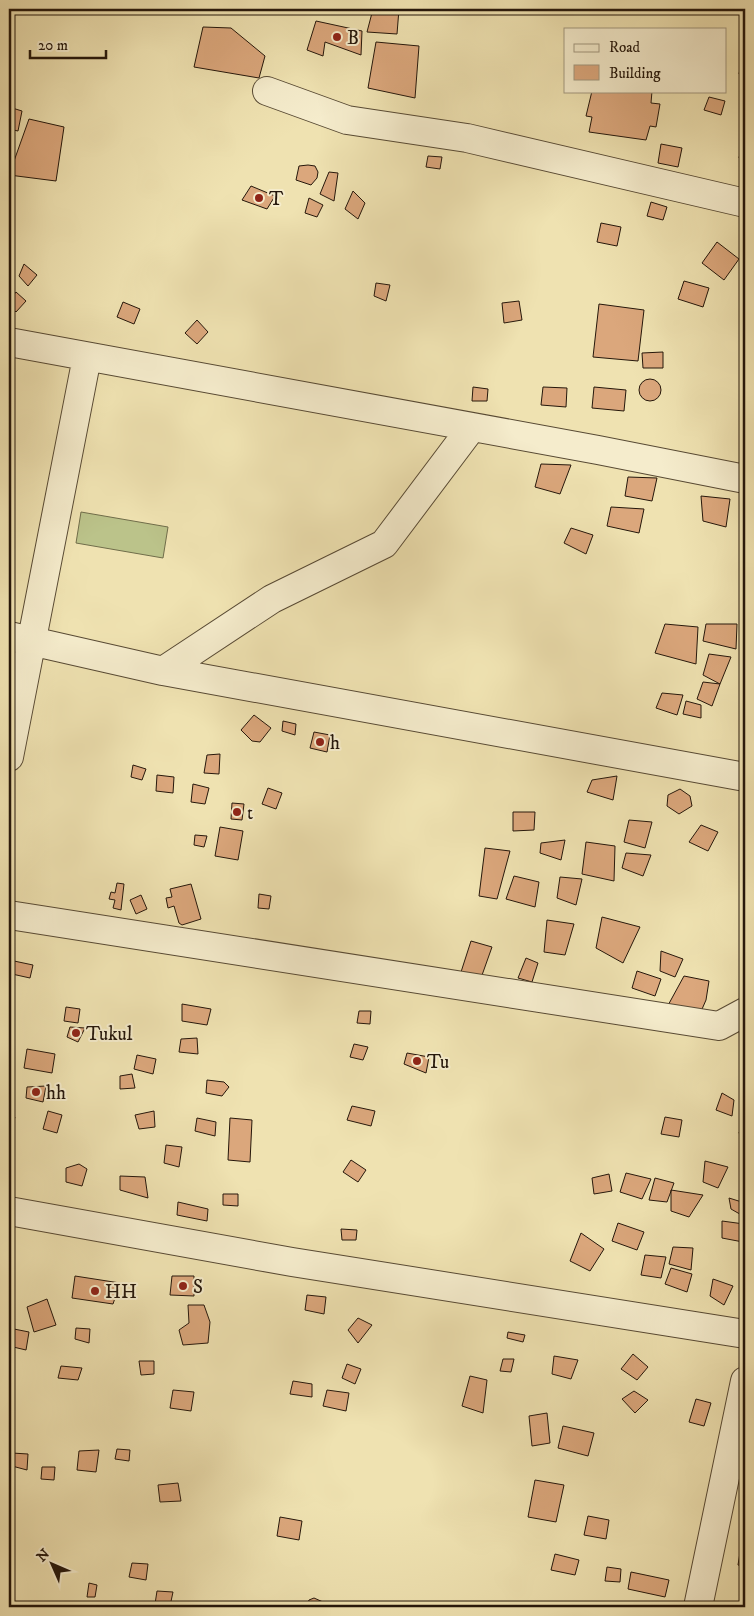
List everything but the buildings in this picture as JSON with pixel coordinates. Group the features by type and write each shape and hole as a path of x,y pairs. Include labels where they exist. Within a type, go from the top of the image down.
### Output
{"street":[{"path":"267,91 347,120 467,138 745,203"},
{"path":"9,342 745,479"},
{"path":"9,757 20,638 87,357"},
{"path":"163,671 272,599 384,544 472,427"},
{"path":"20,638 163,671 745,777"},
{"path":"9,915 719,1026 745,1012"},
{"path":"9,1211 292,1262 745,1334"},
{"path":"698,1607 745,1381"}],"green space":[{"path":"81,512 168,527 163,558 76,543"}],"place":[{"name":"B","path":"337,37"},
{"name":"T","path":"259,198"},
{"name":"h","path":"320,742"},
{"name":"t","path":"237,812"},
{"name":"Tukul","path":"76,1033"},
{"name":"Tu","path":"417,1061"},
{"name":"hh","path":"36,1092"},
{"name":"S","path":"183,1286"},
{"name":"HH","path":"95,1291"}]}
